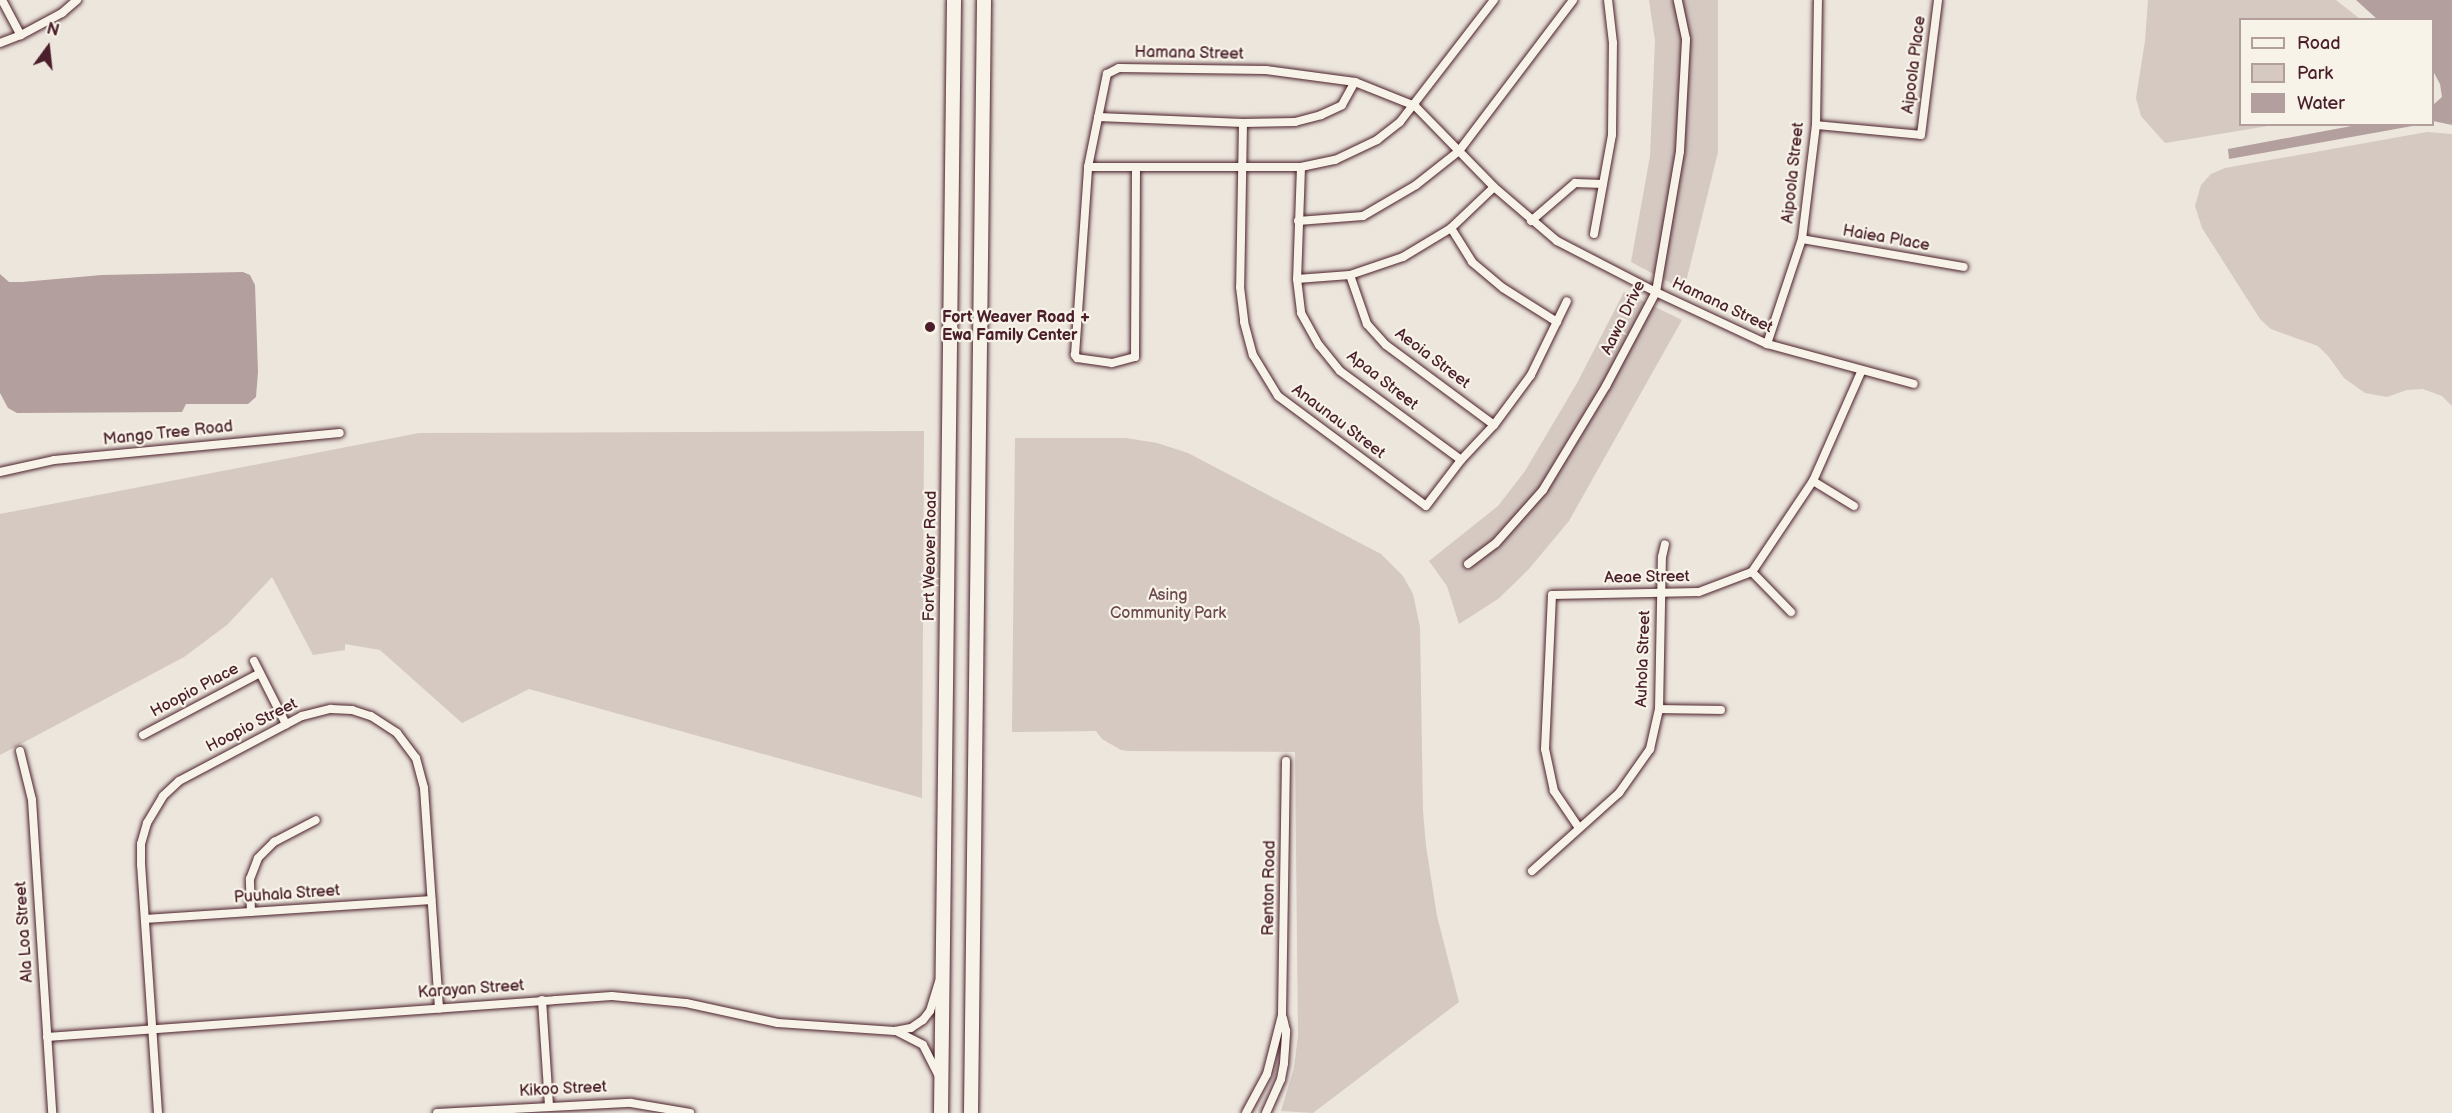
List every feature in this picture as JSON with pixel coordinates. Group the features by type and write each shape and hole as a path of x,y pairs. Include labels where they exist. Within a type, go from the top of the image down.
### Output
{"highway":[{"name":"Fort Weaver Road","path":"941,1113 954,0"},
{"path":"971,1113 984,0"}],"street":[{"path":"2,0 21,35"},
{"path":"0,43 21,35 62,13 77,0"},
{"path":"1088,166 1301,167 1335,160 1377,140 1415,106 1494,0"},
{"path":"1298,221 1364,216 1416,185 1459,151 1573,0"},
{"path":"1594,234 1612,135 1613,43 1608,0"},
{"name":"Aawa Drive","path":"1468,564 1496,543 1543,490 1606,386 1656,292 1680,151 1686,39 1678,0"},
{"name":"Aipoola Street","path":"1767,344 1802,239 1815,125 1818,0"},
{"name":"Aipoola Place","path":"1815,125 1921,135 1938,0"},
{"name":"Hamana Street","path":"1136,167 1135,357 1112,363 1087,361 1075,355 1088,166 1107,74 1119,68 1266,70 1354,82 1415,106 1494,187 1557,241 1656,292 1767,344 1860,372 1914,384"},
{"path":"1098,117 1243,123 1295,122 1321,115 1342,105 1354,82"},
{"name":"Anaunau Street","path":"1243,123 1244,167 1240,287 1244,322 1253,355 1263,375 1278,396 1302,416 1426,506 1461,460"},
{"name":"Apaa Street","path":"1301,167 1297,279 1301,313 1319,345 1340,371 1461,460"},
{"path":"1531,221 1575,183 1603,184"},
{"path":"1297,279 1350,275 1403,257 1450,228 1494,187"},
{"path":"1450,228 1472,262 1503,288 1557,322"},
{"name":"Haiea Place","path":"1802,239 1964,267"},
{"name":"Aeoia Street","path":"1350,275 1367,324 1386,345 1494,425"},
{"path":"1461,460 1494,425 1531,375 1567,301"},
{"path":"1791,612 1752,572 1813,481 1860,372"},
{"name":"Mango Tree Road","path":"0,472 54,460 340,432"},
{"path":"1813,481 1854,506"},
{"name":"Auhola Street","path":"1532,871 1619,793 1650,749 1659,709 1661,592 1665,544"},
{"name":"Aeae Street","path":"1579,828 1554,791 1545,749 1552,595 1699,592 1752,572"},
{"name":"Hoopio Place","path":"254,661 286,724"},
{"name":"Hoopio Place","path":"143,735 260,673"},
{"path":"1659,709 1721,710"},
{"name":"Hoopio Street","path":"158,1113 141,844 147,823 157,804 179,781 286,724 321,710 352,710 380,720 404,740 416,758 423,778 439,1008"},
{"name":"Ala Loa Street","path":"20,751 32,800 52,1113"},
{"name":"Renton Road","path":"1246,1113 1267,1074 1282,1015 1286,761"},
{"path":"251,912 250,879 258,858 274,842 316,820"},
{"name":"Puuhala Street","path":"145,919 431,900"},
{"name":"Karayan Street","path":"47,1036 612,996 645,997 686,1003 778,1023 895,1031 911,1028 927,1017 941,975"},
{"path":"542,1000 549,1105"},
{"name":"Renton Road","path":"1266,1113 1281,1079 1284,1063 1286,1031 1282,1015"},
{"name":"Karayan Street","path":"895,1031 923,1045 941,1083"},
{"name":"Kikoo Street","path":"437,1113 549,1105 631,1103 690,1113"}],"green space":[{"path":"1649,0 1718,0 1718,152 1684,290 1631,262 1650,156 1655,41"},
{"path":"2148,0 2336,0 2359,18 2239,18 2239,126 2268,126 2165,143 2141,116 2136,98 2145,41"},
{"path":"2427,132 2452,134 2452,406 2442,396 2423,389 2407,390 2387,397 2365,393 2344,378 2318,346 2271,329 2260,319 2202,228 2195,206 2201,185 2211,174 2225,168"},
{"path":"1624,292 1682,320 1569,521 1528,570 1498,599 1459,624 1447,586 1429,561 1498,506 1525,471 1577,383"},
{"path":"924,431 922,798 529,689 462,723 380,650 345,644 345,650 313,655 272,577 227,625 184,657 0,755 0,514 419,433"},
{"name":"Asing Community Park","path":"1015,438 1126,438 1157,443 1188,453 1381,554 1403,576 1413,594 1420,627 1423,811 1426,846 1437,916 1459,1002 1313,1113 1281,1111 1294,1068 1298,1035 1295,752 1129,751 1121,750 1102,739 1096,731 1012,732"}],"water":[{"path":"2356,0 2452,0 2452,125 2434,121 2434,104 2442,97 2440,84 2434,73 2434,18 2376,18"},
{"path":"2352,126 2412,126 2229,159 2228,149"},
{"path":"243,272 250,275 255,285 258,372 256,397 248,404 186,404 182,412 17,413 8,408 0,393 0,274 9,282 22,282 102,275"}],"place":[{"name":"Fort Weaver Road + Ewa Family Center","path":"930,327"}]}
